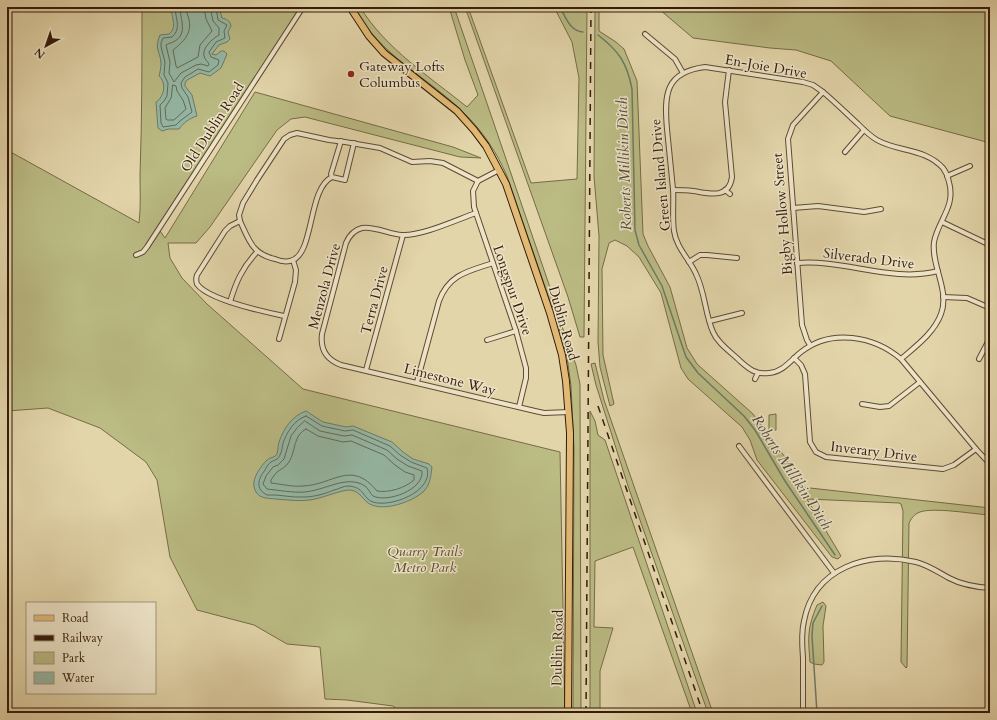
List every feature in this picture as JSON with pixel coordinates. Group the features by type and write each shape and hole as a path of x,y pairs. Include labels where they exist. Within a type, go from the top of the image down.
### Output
{"main road":[{"name":"Dublin Road","path":"350,7 369,36 384,53 451,106 463,117 486,146 506,184 539,279 558,341 566,381 569,412 570,482 568,713"}],"street":[{"name":"Old Dublin Road","path":"136,255 143,252 147,247 303,7"},
{"path":"645,34 675,59 683,73"},
{"name":"En-Joie Drive","path":"683,73 705,67 794,79 813,85 877,141 920,153 929,157 943,169 950,186 950,200 942,222"},
{"path":"673,190 716,194 725,190 729,185 732,177 725,102 729,70"},
{"name":"Green Island Drive","path":"683,73 673,82 666,99 666,119 673,190 674,233 699,282 713,332 719,342 748,368 758,373"},
{"name":"Bigby Hollow Street","path":"810,345 802,325 788,160 788,139 793,125 822,92"},
{"path":"845,152 864,130"},
{"path":"354,143 345,180 332,176 326,179 320,189 308,233 299,256 288,262 265,257 256,252 240,221 239,215 243,203 276,151 288,136 297,133 329,140 354,143 380,148 412,162 430,161 443,163 478,181 499,170"},
{"path":"332,176 341,141"},
{"path":"947,176 970,166"},
{"name":"Longspur Drive","path":"478,181 473,191 473,200 516,331 526,374 525,386 519,407"},
{"path":"725,190 730,194"},
{"path":"793,208 818,206 864,212 881,209"},
{"path":"403,235 424,232 476,212"},
{"path":"240,221 230,226 225,231 197,275 197,284 218,299 284,316"},
{"path":"901,359 928,335 941,314 943,297 934,247 936,236 942,222 990,245"},
{"name":"Menzola Drive","path":"328,358 322,347 322,334 346,242 352,234 363,228 403,235"},
{"name":"Terra Drive","path":"366,370 403,235"},
{"path":"230,302 238,277 256,252"},
{"path":"689,262 700,255 707,254 737,258"},
{"path":"279,339 284,316 288,309 295,282 296,270 293,260"},
{"name":"Silverado Drive","path":"797,263 817,262 916,276 938,271"},
{"path":"417,382 439,300 445,288 449,282 461,274 493,263"},
{"path":"943,297 967,298 990,308"},
{"path":"710,322 742,314"},
{"path":"486,340 516,331"},
{"path":"755,380 758,373 776,372 787,365 810,345 821,341 842,337 862,338 885,348 901,359 990,464"},
{"path":"979,359 990,338"},
{"name":"Limestone Way","path":"328,358 341,365 544,413 569,412"},
{"name":"Inverary Drive","path":"794,358 804,370 810,442 813,449 819,455 847,460 943,469 954,465 976,449"},
{"path":"862,404 880,407 889,406 920,382"},
{"path":"739,446 834,573"},
{"path":"803,713 802,642 804,620 813,596 834,573 854,563 869,559 884,558 917,562 963,584 990,588"}],"green space":[{"name":"Quarry Trails Metro Park","path":"142,7 301,7 158,228 165,238 255,92 453,147 481,158 460,157 305,117 291,119 277,130 210,227 196,243 168,243 170,258 182,278 207,304 303,389 560,452 565,713 401,713 393,706 347,700 325,699 320,647 287,644 254,625 197,610 170,557 157,480 146,462 100,428 48,408 7,411 7,150 139,223 142,112"},
{"path":"354,7 360,7 382,36 409,62 467,107 478,95 465,60 449,7 454,7 556,305 552,307 507,176 490,144 473,122 452,102 406,66 377,40"},
{"path":"465,7 468,7 531,183 577,179 579,78 572,42 554,7 587,7 584,337 580,337 568,297"},
{"path":"595,7 599,7 599,31 624,49 637,81 643,234 670,287 687,348 697,364 753,414 787,460 797,485 801,487 990,508 990,515 944,510 926,511 916,514 910,521 906,668 901,662 903,511 901,504 807,499 841,556 838,559 832,557 757,460 750,440 742,427 688,379 681,368 661,293 639,257 627,246 615,240 609,243 602,269 603,355 614,404 610,406 600,367 598,342 599,236 594,176"},
{"path":"651,7 990,7 990,143 890,116 831,61 796,50 693,38 659,9"},
{"path":"557,321 560,321 576,365 580,384 581,713 573,713 574,448 571,386 567,357"},
{"path":"595,363 604,400 713,713 708,713 628,486 596,385 591,364"},
{"path":"590,411 595,421 598,435 605,440 697,713 692,713 633,547 595,561 594,627 613,628 600,671 600,713 590,713"},
{"path":"776,414 776,430 769,430 769,415"},
{"path":"823,602 826,606 823,626 824,662 822,665 810,662 809,639 810,627 817,605"}],"water":[{"path":"171,7 219,7 222,18 229,21 231,26 228,32 230,39 219,45 212,54 216,55 221,51 224,51 227,54 221,68 210,76 200,73 187,80 185,83 185,86 192,95 197,116 187,121 179,129 168,129 162,131 158,128 156,102 163,93 164,86 159,76 161,63 157,44 160,35 169,34 172,31 174,25"},
{"path":"306,411 323,422 346,427 353,426 392,442 413,459 429,464 432,467 427,488 408,501 385,507 378,507 369,504 357,492 350,490 305,500 260,496 255,491 254,487 254,480 258,472 267,460 277,454 279,442 289,423 301,413"}],"waterway":[{"name":"Roberts Millikin Ditch","path":"560,7 572,27 583,32"},
{"name":"Roberts Millikin Ditch","path":"598,35 617,52 628,72 632,89 635,230 639,245 662,286 686,357 698,373 744,416 755,430 785,481 835,555"},
{"name":"Roberts Millikin Ditch","path":"817,713 812,636 813,623 822,606"}],"railway":[{"path":"586,713 591,7"},
{"path":"598,406 703,713"}],"place":[{"name":"Gateway Lofts Columbus","path":"351,74"}]}
